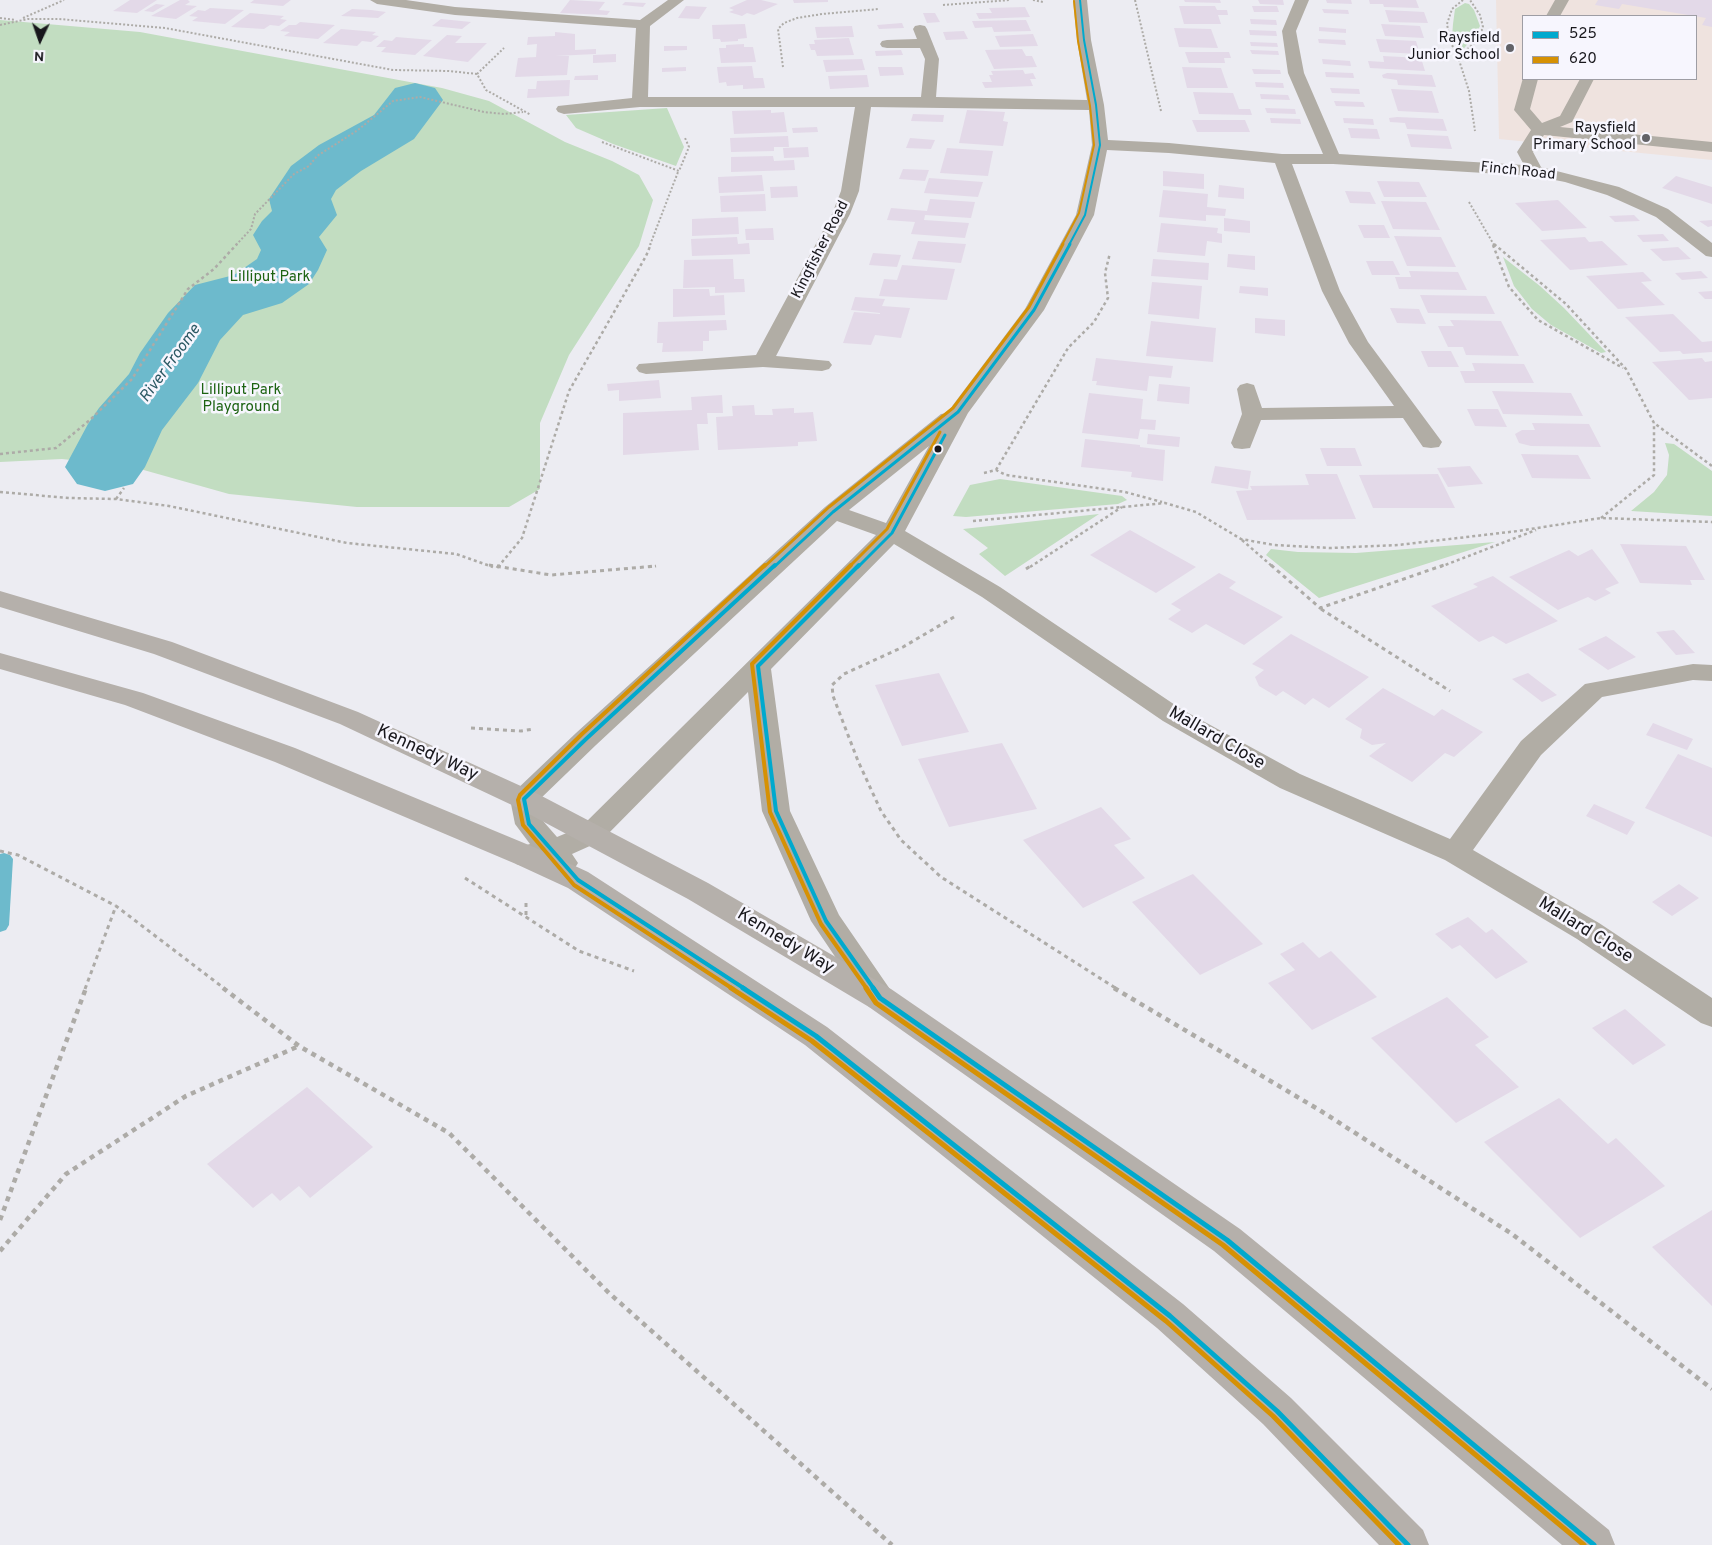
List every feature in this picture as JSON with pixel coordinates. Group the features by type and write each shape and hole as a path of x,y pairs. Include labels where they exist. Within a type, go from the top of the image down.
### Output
{"main road":[{"name":"Kennedy Way","path":"0,599 163,648 340,715 524,799 591,834 698,891 880,998 1227,1240 1594,1545"},
{"path":"0,661 134,699 539,853 816,1036 1170,1316 1276,1411 1408,1545"}],"street":[{"path":"377,0 455,11 643,24 677,0"},
{"path":"958,412 833,512 586,739 524,799 539,853 591,834 892,533 958,412 1034,310 1085,215 1100,145 1096,105 1084,40 1080,0"},
{"path":"1302,0 1289,31 1296,74 1333,159"},
{"path":"1554,15 1562,0"},
{"path":"640,102 643,24"},
{"path":"887,44 923,36 932,59 928,102"},
{"path":"1530,80 1522,110 1539,130 1712,147"},
{"path":"1535,171 1525,152 1539,130 1566,119 1586,80"},
{"path":"564,110 640,102 928,102 1096,105"},
{"name":"Kingfisher Road","path":"763,361 850,191 864,102"},
{"name":"Finch Road","path":"1100,145 1169,148 1282,159 1333,159 1535,171 1613,191 1662,213 1694,236 1712,252"},
{"path":"1282,159 1331,291 1359,343 1431,442"},
{"path":"646,368 763,361 822,365"},
{"path":"1242,442 1253,414 1247,389"},
{"path":"1253,414 1409,412"},
{"name":"Mallard Close","path":"833,512 892,533 991,592 1180,720 1290,781 1455,852 1588,931 1712,1014"},
{"path":"758,666 776,811 826,921 880,998"},
{"path":"1455,852 1531,748 1594,690 1693,672 1712,673"}],"path":[{"path":"0,25 18,20 64,0"},
{"path":"1135,0 1169,148"},
{"path":"1463,0 1452,9 1447,24 1450,41 1469,91 1481,168"},
{"path":"1458,58 1478,40 1483,27 1480,15 1470,0"},
{"path":"0,18 59,20 165,28 393,70 449,71 478,74 486,90 524,112"},
{"path":"0,454 56,448 90,419 132,379 188,289 214,269 251,229 255,214 294,174 309,166 317,156 358,130 393,101 420,97 484,112 504,114 564,110"},
{"path":"1462,167 1464,191 1493,243 1509,287 1538,320 1626,370"},
{"path":"497,568 522,538 569,391 646,256 678,172"},
{"path":"1493,243 1566,304 1626,370 1654,423 1712,466"},
{"path":"1600,518 1654,475 1654,423"},
{"path":"984,473 996,470 1006,475 1125,492 1196,512 1241,539 1320,608 1450,691"},
{"path":"116,500 124,488"},
{"path":"0,492 116,500 169,506 347,543 456,554 497,568 550,575 656,566"},
{"path":"973,521 1165,503"},
{"path":"1122,507 963,612 904,647 844,674 832,685 833,696 858,761 881,811 901,840 941,877 1109,985 1322,1111 1512,1234 1712,1389"},
{"path":"1241,539 1274,545 1340,547 1398,544 1543,527 1600,518 1712,522"},
{"path":"1320,608 1442,566 1543,527"},
{"path":"467,728 521,731 540,729"},
{"path":"0,851 18,855 116,906 299,1046 449,1133 609,1293 892,1545"},
{"path":"458,873 579,951 643,974"},
{"path":"0,1220 116,906"},
{"path":"0,1251 66,1174 186,1096 299,1046"}],"shaded area":[{"name":"Raysfield Junior School","path":"1496,0 1712,0 1712,160 1499,139"}],"green space":[{"path":"1465,3 1469,4 1474,10 1480,26 1476,34 1460,53 1452,37 1453,24 1455,9"},
{"name":"Lilliput Park","path":"0,20 140,32 442,88 489,101 565,142 612,161 639,175 653,200 639,246 569,355 540,423 540,489 509,507 357,507 229,494 133,467 62,459 0,462"},
{"path":"667,108 684,147 676,166 613,144 576,128 566,115"},
{"path":"1503,257 1564,308 1606,352 1601,353 1551,325 1532,309 1514,286"},
{"path":"1665,443 1674,444 1712,471 1712,516 1631,511 1654,492 1667,475 1669,455"},
{"path":"1000,479 1122,496 1127,500 1118,504 966,517 953,516 970,485"},
{"path":"1099,514 1005,576 979,554 988,548 963,529"},
{"path":"1495,542 1319,598 1266,555 1271,549 1298,552 1356,553"}],"building":[{"path":"130,0 157,0 137,13 113,11"},
{"path":"180,0 188,0 190,2 185,5 197,6 176,19 151,16"},
{"path":"254,0 291,0 283,6 250,3"},
{"path":"570,0 605,2 599,10 610,11 607,15 560,13"},
{"path":"747,0 761,0 778,4 754,15 747,13 742,16 729,12 734,10 729,8"},
{"path":"793,0 828,0 828,2 794,3"},
{"path":"1184,0 1220,0 1221,3 1185,2"},
{"path":"1258,0 1283,0 1284,5 1260,4"},
{"path":"1326,0 1351,0 1352,4 1327,3"},
{"path":"1369,0 1416,0 1419,8 1384,7 1383,4 1370,4"},
{"path":"1598,0 1712,0 1712,27 1702,25 1706,18 1697,15 1622,4 1619,9 1595,5"},
{"path":"625,2 646,3 643,7 622,5"},
{"path":"156,4 165,5 153,12 144,11"},
{"path":"686,6 707,7 699,19 678,18"},
{"path":"1179,6 1215,6 1217,10 1227,10 1228,15 1218,15 1221,24 1184,24"},
{"path":"1252,6 1277,6 1279,12 1254,12"},
{"path":"1025,7 1030,17 979,19 976,13 992,13 989,8"},
{"path":"210,8 244,10 225,24 192,21 198,17 189,16 198,10 205,11"},
{"path":"352,9 386,12 378,18 341,16"},
{"path":"1322,9 1348,10 1349,14 1324,13"},
{"path":"1385,10 1424,12 1428,23 1389,22"},
{"path":"250,13 284,16 280,19 287,20 279,26 270,25 264,29 231,27"},
{"path":"923,13 935,13 940,22 927,23"},
{"path":"441,19 471,22 462,29 432,26"},
{"path":"1250,19 1276,20 1277,25 1251,24"},
{"path":"1026,20 1031,31 994,32 992,27 975,28 972,21"},
{"path":"300,22 335,25 318,39 284,36 290,32 280,31 289,25 296,25"},
{"path":"902,23 904,28 879,29 877,25"},
{"path":"745,24 747,38 738,39 738,41 721,42 720,39 713,39 712,25"},
{"path":"1381,24 1420,26 1424,38 1385,36"},
{"path":"852,26 854,37 817,38 815,27"},
{"path":"1319,27 1346,29 1346,33 1319,31"},
{"path":"1174,28 1211,29 1218,48 1179,47"},
{"path":"341,29 376,32 372,35 379,36 371,42 362,41 357,46 323,43"},
{"path":"1249,30 1276,31 1277,36 1250,35"},
{"path":"964,31 968,39 946,40 943,32"},
{"path":"555,32 575,34 575,50 596,49 596,54 555,56 569,56 567,75 515,77 518,58 536,57 537,44 527,45 528,37 555,36"},
{"path":"1033,34 1038,46 1000,47 995,36"},
{"path":"447,35 462,36 455,43 487,43 468,62 423,56"},
{"path":"396,37 432,40 415,55 381,52 386,47 376,47 384,40 392,41"},
{"path":"849,38 854,55 817,56 815,50 811,50 809,44 815,44 814,40"},
{"path":"1318,39 1345,40 1346,45 1319,43"},
{"path":"1376,39 1416,41 1420,54 1380,52"},
{"path":"1250,42 1277,43 1278,47 1251,46"},
{"path":"744,44 744,47 753,47 756,62 721,63 719,48 726,48 726,45"},
{"path":"664,46 687,46 687,50 664,51"},
{"path":"1022,49 1026,56 1032,56 1037,67 994,69 985,50"},
{"path":"901,50 903,55 876,56 875,51"},
{"path":"1250,50 1278,51 1279,55 1252,54"},
{"path":"1185,52 1229,52 1231,58 1224,58 1225,63 1189,63"},
{"path":"616,54 616,62 593,63 593,55"},
{"path":"1383,56 1421,58 1425,71 1370,68 1368,61 1384,62"},
{"path":"862,59 865,70 826,72 823,60"},
{"path":"1322,59 1350,61 1351,66 1323,64"},
{"path":"752,66 754,78 763,78 765,88 743,89 743,85 727,86 726,82 719,83 717,67"},
{"path":"686,67 686,71 662,72 662,68"},
{"path":"878,67 902,67 904,75 880,76"},
{"path":"1182,67 1221,68 1228,88 1187,88"},
{"path":"1252,69 1280,70 1281,74 1254,74"},
{"path":"1023,70 1025,74 1033,73 1036,79 1030,79 1033,86 985,88 982,82 992,82 989,75 993,75 991,71"},
{"path":"1325,72 1353,73 1354,78 1326,77"},
{"path":"1387,73 1432,75 1436,87 1398,85 1397,80 1383,78 1382,75"},
{"path":"598,75 598,80 574,80 575,76"},
{"path":"867,75 869,87 830,89 828,76"},
{"path":"570,80 569,96 527,98 528,89 536,89 537,81"},
{"path":"1255,82 1283,83 1284,88 1256,87"},
{"path":"1330,88 1359,89 1360,94 1332,93"},
{"path":"1391,89 1432,91 1439,113 1398,111"},
{"path":"1193,92 1233,93 1239,109 1250,109 1252,115 1199,114"},
{"path":"1260,94 1288,95 1290,100 1261,99"},
{"path":"1334,101 1363,102 1365,107 1336,106"},
{"path":"1265,108 1295,109 1296,114 1267,113"},
{"path":"771,110 771,113 784,112 787,132 734,134 732,111"},
{"path":"967,110 1005,112 1003,121 1008,122 1003,146 959,143"},
{"path":"913,114 944,115 943,122 911,121"},
{"path":"1270,118 1300,119 1301,124 1271,123"},
{"path":"1343,118 1373,119 1374,125 1344,123"},
{"path":"1389,118 1443,119 1447,131 1407,129 1405,123 1390,122"},
{"path":"1192,120 1245,120 1250,132 1197,132"},
{"path":"817,127 818,132 793,133 792,128"},
{"path":"1348,128 1377,129 1380,139 1351,138"},
{"path":"1407,134 1448,136 1452,149 1411,147"},
{"path":"788,136 789,147 774,147 774,151 731,152 730,138"},
{"path":"910,138 935,140 931,149 906,148"},
{"path":"808,147 809,157 784,158 783,148"},
{"path":"947,148 993,151 988,176 940,173"},
{"path":"773,156 774,161 794,160 795,170 731,172 731,157"},
{"path":"903,169 929,170 925,181 899,179"},
{"path":"1163,171 1204,174 1204,189 1163,186"},
{"path":"762,175 764,191 719,193 718,177"},
{"path":"1676,176 1712,187 1712,204 1662,188"},
{"path":"929,178 983,182 978,197 924,193"},
{"path":"1377,181 1419,182 1427,197 1384,197"},
{"path":"1219,185 1244,188 1244,199 1218,197"},
{"path":"797,186 798,197 771,198 770,187"},
{"path":"1163,190 1208,194 1207,207 1226,209 1225,216 1206,215 1206,221 1159,217"},
{"path":"1345,191 1370,192 1376,204 1350,203"},
{"path":"765,194 766,211 721,212 720,196"},
{"path":"930,199 975,202 971,218 925,215 924,220 969,223 965,238 911,234 915,222 887,220 891,208 927,211"},
{"path":"1558,200 1587,228 1542,231 1515,203"},
{"path":"1381,201 1426,202 1440,230 1393,229"},
{"path":"1634,215 1640,221 1615,222 1609,216"},
{"path":"738,217 739,234 692,236 692,219"},
{"path":"1224,218 1250,221 1250,233 1224,231"},
{"path":"1712,220 1712,226 1708,227 1699,221"},
{"path":"1161,223 1218,228 1217,233 1222,234 1222,243 1207,241 1205,256 1157,252"},
{"path":"1358,225 1384,225 1390,238 1364,238"},
{"path":"773,228 774,240 746,240 745,229"},
{"path":"1663,234 1669,241 1643,242 1637,235"},
{"path":"1394,236 1441,237 1456,267 1407,266"},
{"path":"737,237 738,244 749,243 750,254 692,256 691,239"},
{"path":"1585,237 1589,242 1602,241 1628,265 1570,270 1540,240"},
{"path":"918,241 966,244 961,263 912,259"},
{"path":"1678,247 1691,259 1663,261 1650,249"},
{"path":"873,253 901,255 897,267 869,265"},
{"path":"1228,254 1255,256 1255,270 1227,267"},
{"path":"733,259 734,279 744,279 745,292 715,293 715,287 683,288 684,260"},
{"path":"1153,259 1209,263 1208,280 1151,276"},
{"path":"1366,261 1393,261 1400,275 1372,275"},
{"path":"902,265 955,269 947,300 879,296 884,279 897,280"},
{"path":"1409,271 1458,272 1467,290 1399,289 1395,277 1411,277"},
{"path":"1701,271 1708,278 1682,280 1675,273"},
{"path":"1643,272 1652,281 1641,282 1665,305 1618,309 1586,276"},
{"path":"1152,282 1202,286 1199,319 1148,314"},
{"path":"1240,286 1268,288 1268,296 1239,293"},
{"path":"673,289 709,289 710,296 724,295 725,315 673,317"},
{"path":"1712,291 1712,299 1705,299 1698,292"},
{"path":"1420,295 1486,296 1495,314 1428,313"},
{"path":"855,297 885,299 882,306 910,308 901,338 875,335 871,345 843,343 854,312 880,314 851,310"},
{"path":"1390,308 1419,309 1426,324 1397,323"},
{"path":"1673,314 1702,342 1712,341 1712,352 1683,354 1680,351 1660,352 1625,317"},
{"path":"1255,318 1285,320 1285,336 1255,333"},
{"path":"726,320 727,330 709,331 709,341 703,341 703,351 662,352 663,343 657,343 658,322"},
{"path":"1450,320 1501,321 1519,356 1466,355 1463,347 1448,347 1438,326 1454,326"},
{"path":"1151,321 1216,328 1213,362 1146,356"},
{"path":"1421,351 1451,351 1459,367 1428,367"},
{"path":"1096,358 1173,366 1171,378 1149,376 1147,391 1096,385 1097,381 1092,381"},
{"path":"1702,358 1705,362 1712,361 1712,398 1689,400 1652,362"},
{"path":"1472,363 1524,364 1534,383 1465,383 1460,371 1475,371"},
{"path":"659,380 661,398 619,401 619,390 608,391 607,384"},
{"path":"1159,384 1190,387 1189,404 1157,401"},
{"path":"1492,391 1571,393 1583,416 1503,414"},
{"path":"1089,393 1143,399 1141,419 1156,420 1155,430 1140,429 1138,439 1082,433"},
{"path":"722,395 723,413 707,413 708,424 697,424 699,450 623,455 623,413 692,410 691,397"},
{"path":"754,405 755,415 773,415 772,409 794,408 794,413 813,412 817,441 798,442 798,446 718,450 716,417 733,416 732,406"},
{"path":"1467,409 1498,409 1507,427 1475,426"},
{"path":"1532,423 1589,424 1601,447 1531,446 1519,443 1515,434 1522,430 1535,430"},
{"path":"1148,434 1180,437 1179,447 1147,444"},
{"path":"1085,439 1140,445 1140,447 1165,450 1163,481 1131,477 1132,472 1081,467"},
{"path":"1320,448 1355,448 1362,466 1327,466"},
{"path":"1521,454 1578,455 1591,479 1532,478"},
{"path":"1215,466 1251,471 1248,489 1211,483"},
{"path":"1470,466 1483,484 1448,487 1437,468"},
{"path":"1305,474 1337,474 1356,519 1247,520 1236,491 1252,490 1250,486 1309,485"},
{"path":"1438,474 1455,508 1373,508 1359,475"},
{"path":"1130,530 1196,567 1156,593 1090,555"},
{"path":"1620,544 1686,546 1705,580 1690,580 1692,585 1640,583"},
{"path":"1592,549 1619,583 1605,589 1611,593 1595,601 1588,597 1558,610 1509,577 1569,550 1578,556"},
{"path":"1219,573 1236,582 1229,588 1283,617 1244,645 1206,624 1192,633 1168,619 1181,610 1171,604"},
{"path":"1493,576 1558,621 1506,644 1493,636 1479,642 1431,606 1478,587 1473,584"},
{"path":"1674,630 1695,653 1676,655 1656,632"},
{"path":"1291,634 1369,677 1329,708 1313,698 1305,705 1283,691 1276,696 1259,686 1255,677 1264,670 1252,664"},
{"path":"1606,636 1636,657 1608,670 1578,649"},
{"path":"939,673 969,732 902,746 875,685"},
{"path":"1528,673 1557,695 1542,702 1512,679"},
{"path":"1383,688 1434,716 1442,709 1483,732 1454,757 1445,753 1412,782 1369,756 1386,743 1372,745 1360,738 1362,729 1345,719"},
{"path":"1653,723 1693,739 1687,750 1646,735"},
{"path":"1002,743 1037,809 949,827 918,759"},
{"path":"1678,754 1712,768 1712,837 1645,808"},
{"path":"1594,804 1635,822 1627,835 1586,816"},
{"path":"1101,807 1131,839 1114,845 1145,878 1083,908 1023,840"},
{"path":"1193,874 1263,944 1200,975 1132,902"},
{"path":"1679,884 1699,898 1672,916 1652,902"},
{"path":"1468,917 1486,933 1492,929 1528,962 1496,979 1460,945 1452,949 1435,934"},
{"path":"1303,942 1319,958 1331,951 1377,997 1312,1030 1268,983 1295,970 1280,954"},
{"path":"1447,997 1489,1037 1475,1045 1519,1087 1456,1123 1371,1038"},
{"path":"1625,1009 1666,1045 1633,1065 1592,1028"},
{"path":"307,1087 373,1147 310,1198 299,1186 280,1201 272,1193 253,1208 207,1164"},
{"path":"1559,1098 1608,1144 1616,1138 1665,1186 1580,1238 1484,1142"},
{"path":"1712,1210 1712,1306 1652,1247"}],"waterway":[{"name":"River Froome","path":"105,467 126,424 161,383 176,353 193,328 219,300 258,289 285,270 294,250 285,235 305,215 300,199 313,179 340,158 394,127 415,100"},
{"path":"0,925 4,859"}],"transit line":[{"name":"525","path":"1080,0 1084,40 1096,105 1100,145 1085,215 1034,310 958,412 833,512 586,739 524,799 529,824 578,880 816,1036 1170,1316 1277,1411 1408,1545"},
{"name":"620","path":"1074,1 1078,41 1090,106 1094,145 1079,213 1029,307 953,408 829,507 582,734 520,795 518,800 523,825 574,885 812,1041 1166,1321 1273,1416 1399,1545"},
{"name":"620","path":"940,432 887,529 752,664 770,812 821,924 876,1003 1223,1245 1584,1545"},
{"name":"525","path":"945,435 892,533 758,666 776,811 826,921 880,998 1227,1240 1594,1545"}],"place":[{"name":"Raysfield Junior School","path":"1510,48"},
{"name":"Raysfield Primary School","path":"1646,138"}],"park label":[{"name":"Lilliput Park Playground","path":"241,400"}]}
